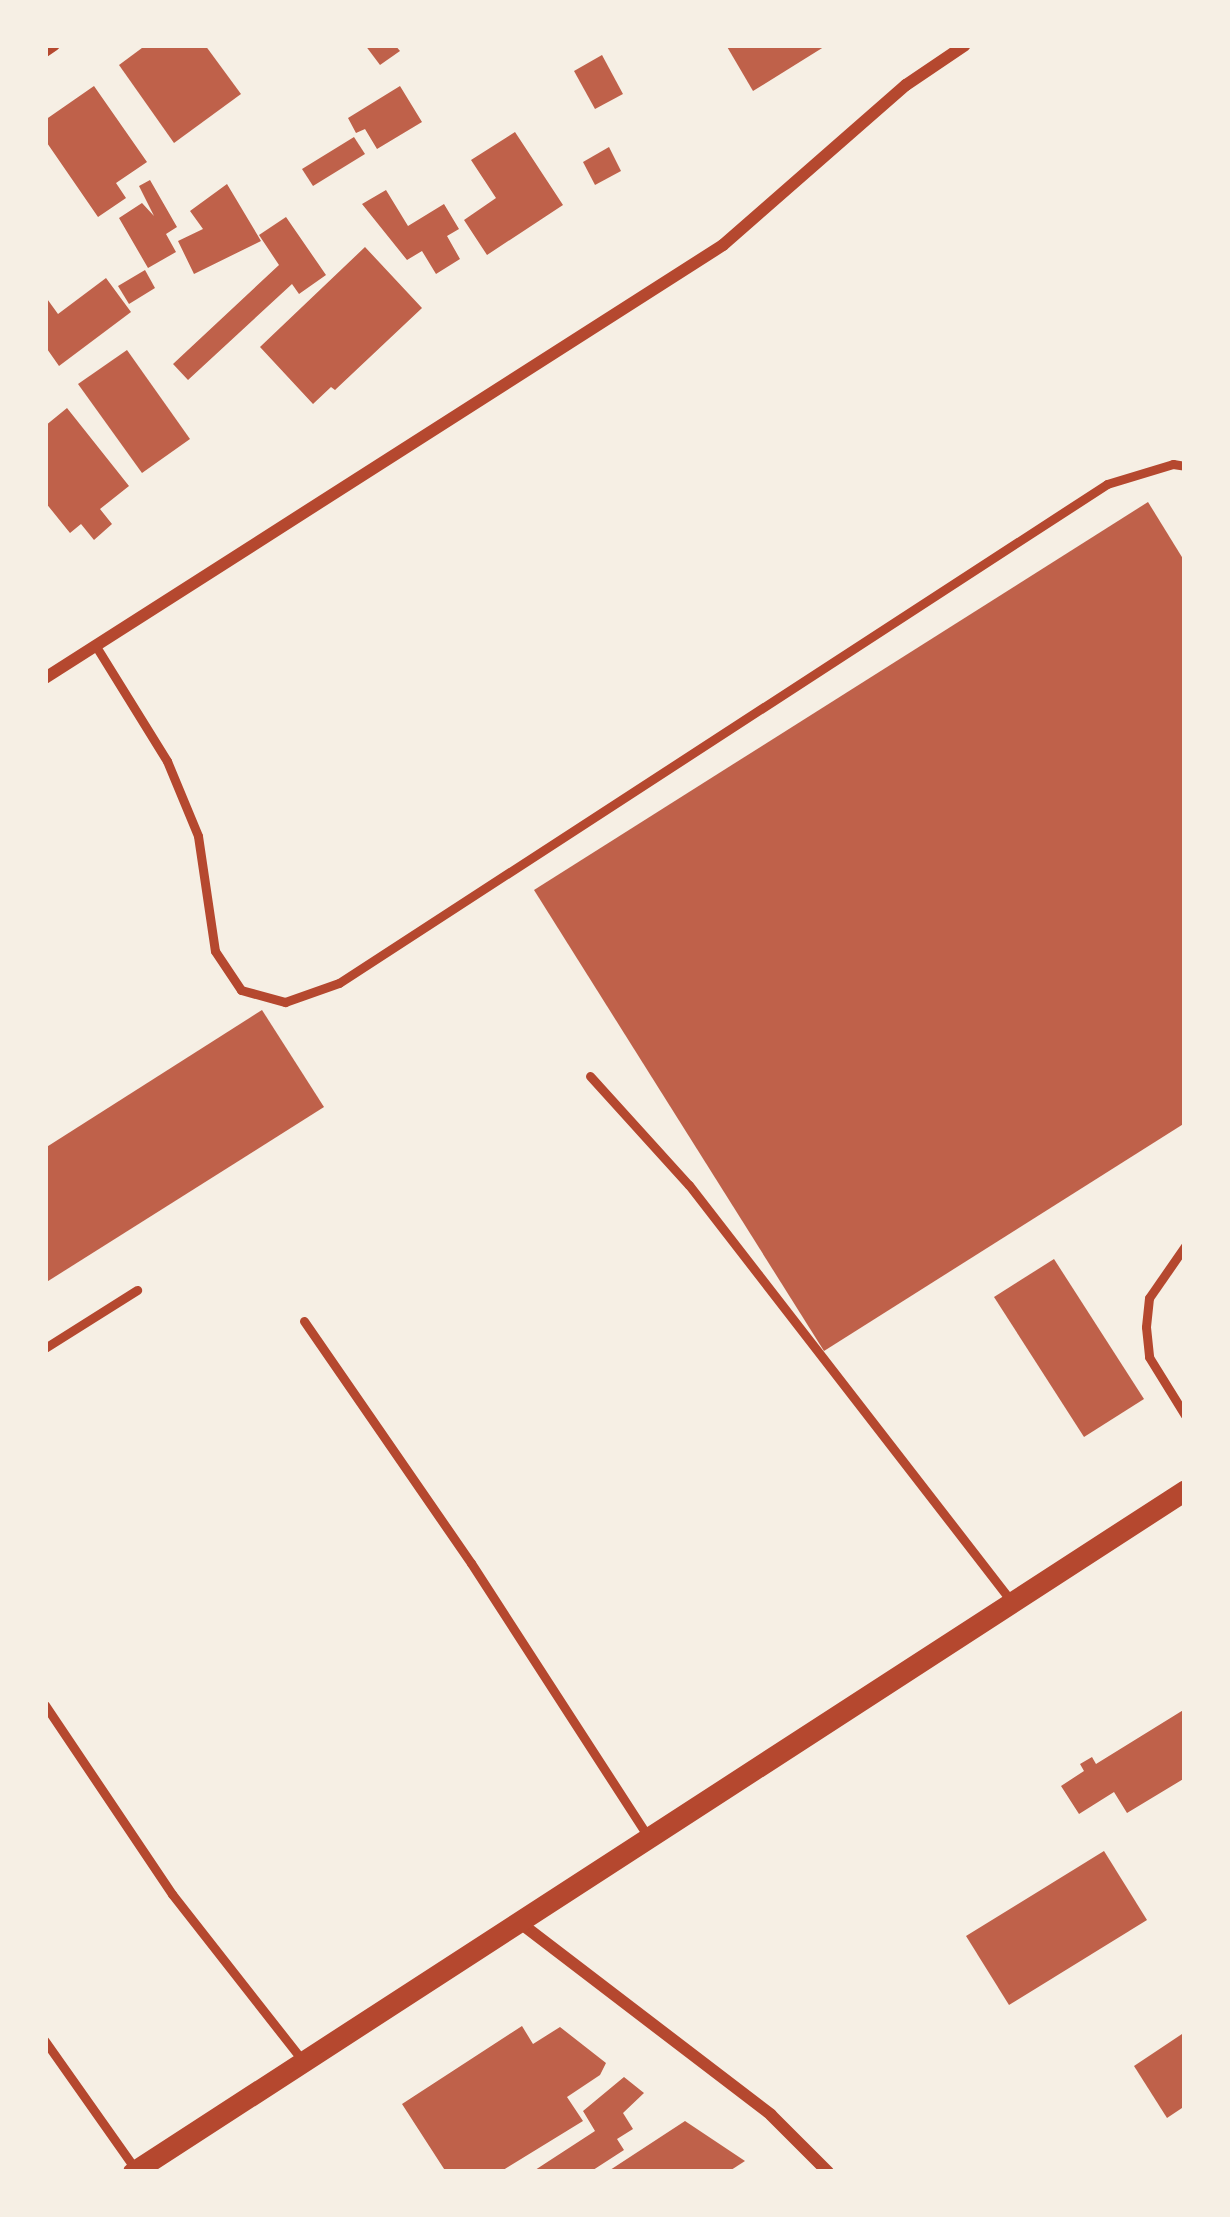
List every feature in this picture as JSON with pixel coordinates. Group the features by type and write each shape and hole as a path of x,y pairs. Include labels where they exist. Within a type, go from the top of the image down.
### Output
{"street":[{"path":"45,51 54,45"},
{"path":"45,678 723,245 907,86 964,45"},
{"path":"134,2171 1185,1490"},
{"path":"518,1922 771,2115 824,2170"}],"lane":[{"path":"97,648 167,761 198,836 215,951 241,990 285,1002 339,983 1107,484 1173,464 1185,466"},
{"path":"590,1076 689,1184 1012,1602"},
{"path":"1185,1246 1149,1298 1146,1327 1149,1357 1185,1415"},
{"path":"45,1348 137,1290"},
{"path":"304,1322 471,1563 649,1838"},
{"path":"45,1705 172,1894 304,2061"},
{"path":"45,2041 134,2171"}],"building":[{"path":"146,45 205,45 241,94 174,143 119,65"},
{"path":"365,45 395,45 400,51 380,65"},
{"path":"726,45 827,45 753,91"},
{"path":"602,55 623,94 595,109 574,71"},
{"path":"94,86 147,162 116,183 126,198 98,217 45,140 45,120"},
{"path":"400,86 422,122 377,149 365,129 356,133 348,118"},
{"path":"515,132 563,205 487,255 464,220 496,198 471,160"},
{"path":"354,137 365,154 313,186 302,169"},
{"path":"609,147 621,171 595,185 583,162"},
{"path":"150,180 177,227 166,234 176,252 148,268 119,218 142,203 154,216 139,186"},
{"path":"227,184 261,241 194,274 178,241 203,229 190,211"},
{"path":"386,190 408,226 444,204 459,229 447,236 460,259 436,274 422,251 407,260 362,204"},
{"path":"286,217 326,275 299,294 292,284 188,380 173,364 279,265 259,235"},
{"path":"365,247 422,308 335,390 331,387 313,404 260,347"},
{"path":"145,270 155,288 129,304 118,286"},
{"path":"106,278 131,312 59,366 45,346 45,296 58,314"},
{"path":"127,350 190,439 142,473 78,384"},
{"path":"67,408 129,486 100,509 112,524 94,540 81,524 70,533 45,502 45,426"},
{"path":"1148,502 1185,562 1185,1123 824,1351 534,890"},
{"path":"262,1010 324,1107 45,1283 45,1148"},
{"path":"1054,1259 1144,1399 1084,1437 994,1297"},
{"path":"1185,1709 1185,1778 1127,1813 1114,1792 1079,1814 1061,1786 1084,1771 1080,1764 1092,1757 1096,1764"},
{"path":"1104,1851 1147,1920 1009,2005 966,1936"},
{"path":"522,2026 533,2044 560,2027 606,2063 600,2075 567,2097 583,2121 500,2172 446,2172 402,2104"},
{"path":"1185,2032 1185,2106 1167,2118 1134,2066"},
{"path":"624,2077 644,2093 623,2113 633,2129 617,2139 624,2150 590,2172 532,2172 595,2131 583,2111"},
{"path":"685,2121 745,2161 728,2172 607,2172"}]}
